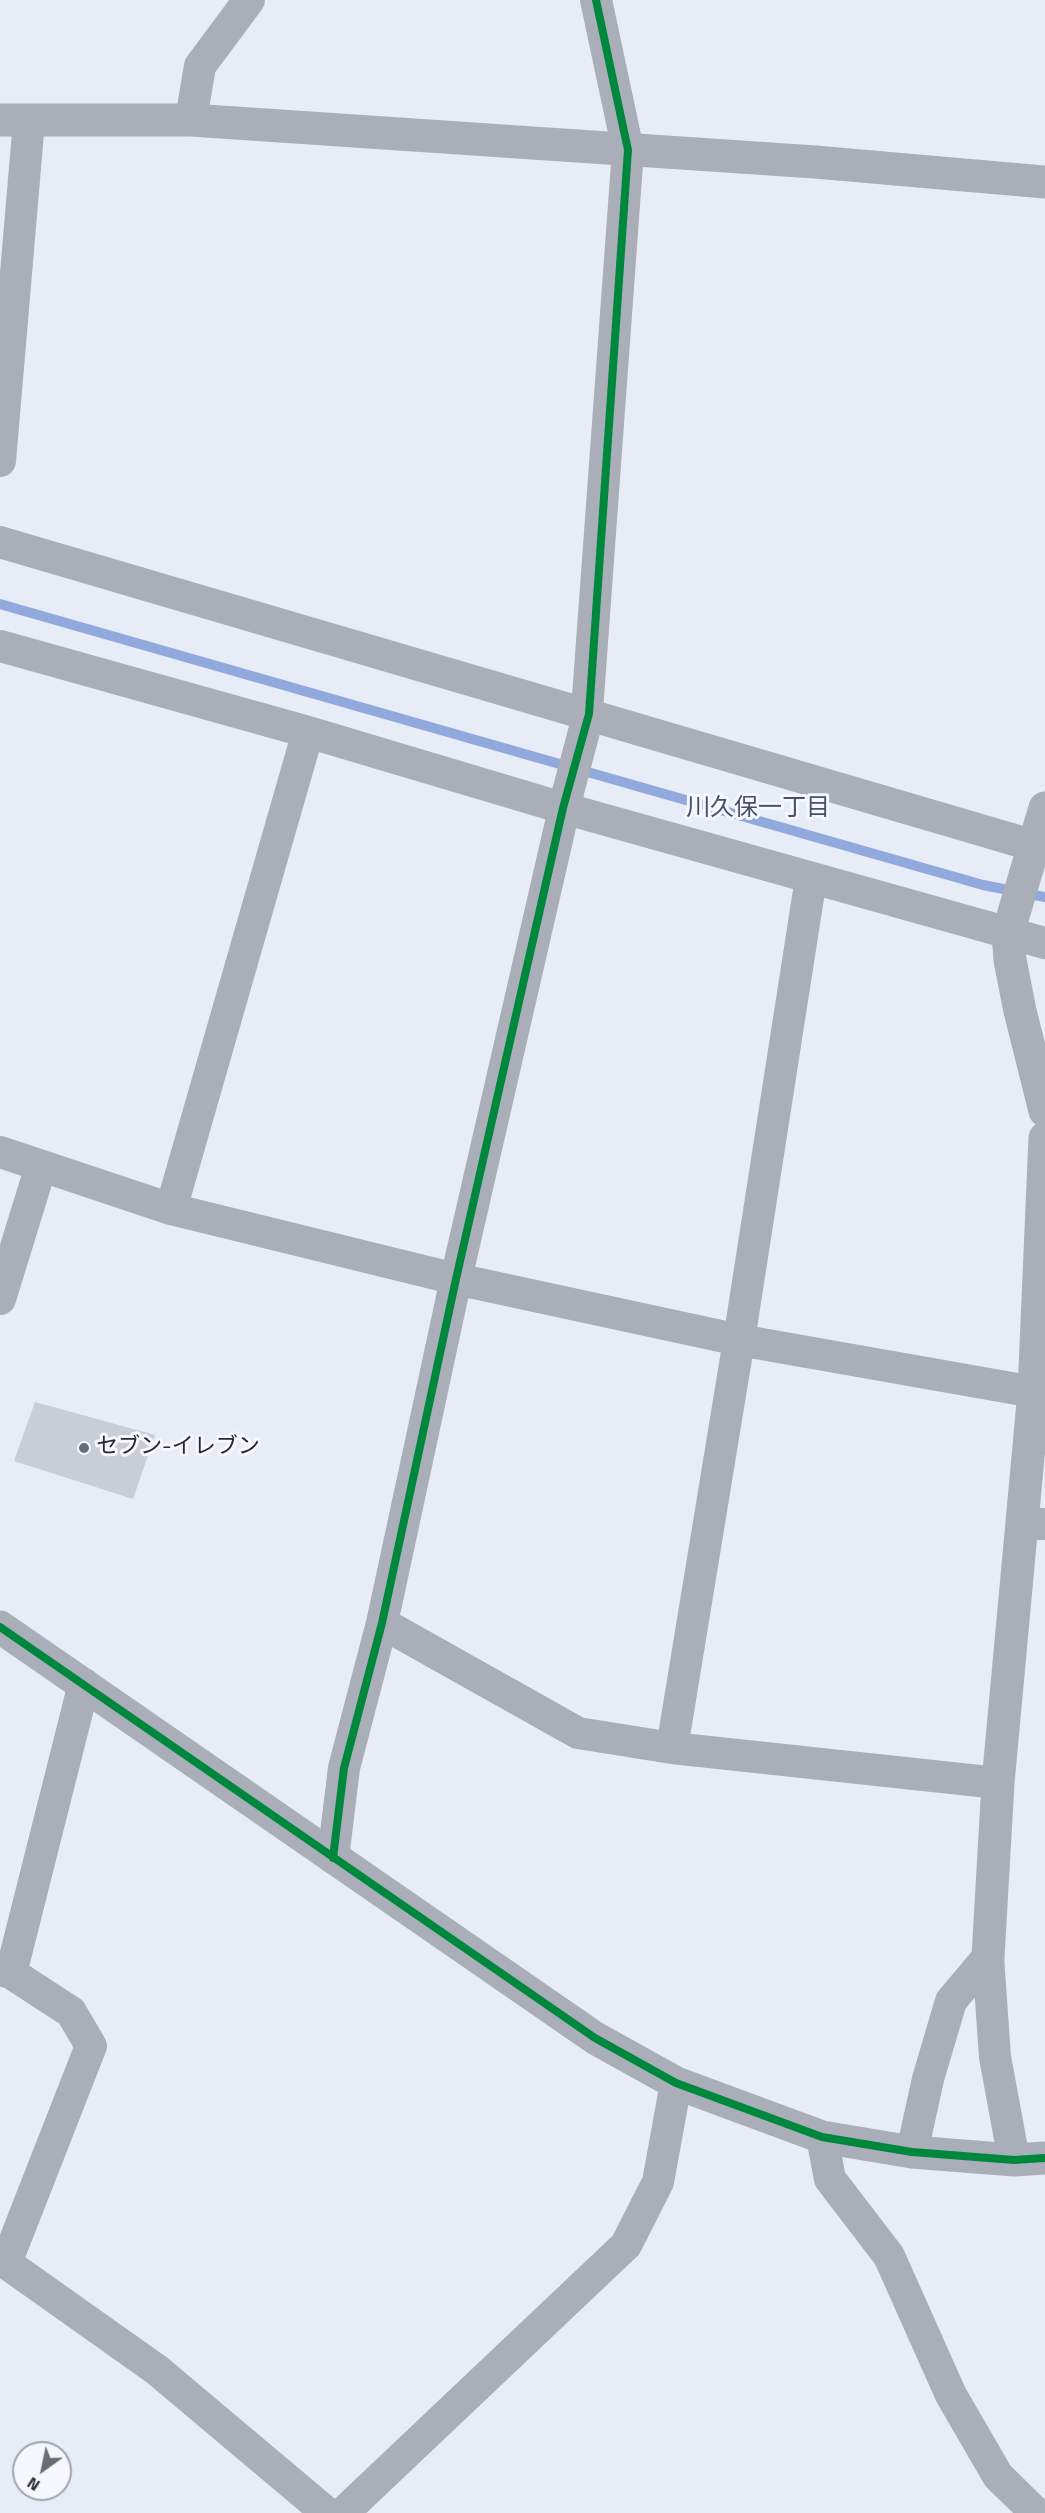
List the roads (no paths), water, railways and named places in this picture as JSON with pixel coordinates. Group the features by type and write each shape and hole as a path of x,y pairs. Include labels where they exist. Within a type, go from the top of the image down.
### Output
{"street":[{"path":"191,120 200,66 249,0"},
{"path":"333,1858 344,1768 382,1623 456,1279 565,800 587,719 628,150 596,0"},
{"path":"0,461 14,120 191,120 815,162 1045,182"},
{"path":"0,542 587,719 1040,847"},
{"path":"0,646 308,732 565,800 811,878 1045,943"},
{"path":"171,1209 308,732"},
{"path":"1045,808 1040,847 1008,933 1010,960 1020,1011 1045,1111"},
{"path":"672,1748 811,878"},
{"path":"0,1627 595,2037 676,2083 822,2137 912,2152 1030,2159 995,2057 988,1957 998,1783 1034,1524 1034,1392 1045,1138"},
{"path":"0,1152 171,1209 456,1279 739,1340 1034,1392"},
{"path":"0,1299 41,1166"},
{"path":"382,1623 578,1734 672,1748 998,1783"},
{"path":"84,1684 6,1972 71,2012 91,2046 6,2263 157,2370 327,2513"},
{"path":"912,2152 928,2079 951,2001 988,1957"},
{"path":"343,2513 626,2245 658,2182 676,2083"},
{"path":"822,2137 830,2179 889,2256 951,2396 998,2476 1036,2513"}],"waterway":[{"path":"0,604 983,885 1045,897"}],"place":[{"name":"セブン-イレブン","path":"84,1448"}],"district":[{"name":"川久保一丁目","path":"758,809"}]}
